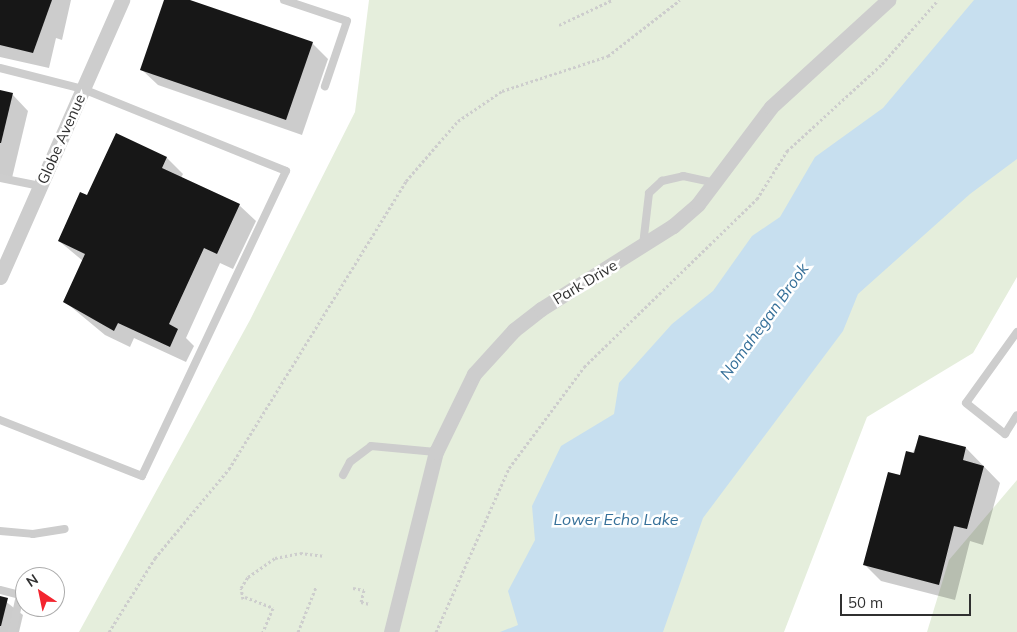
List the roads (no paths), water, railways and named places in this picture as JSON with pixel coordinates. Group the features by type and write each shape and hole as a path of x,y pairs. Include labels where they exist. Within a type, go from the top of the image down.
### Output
{"street":[{"name":"Globe Avenue","path":"0,277 122,0"},
{"name":"Park Drive","path":"391,632 436,452 458,400 491,352 542,308 643,246 698,204 771,107 888,0"}],"lane":[{"path":"284,0 347,21 324,86"},
{"path":"0,68 83,89 286,171 142,476 0,420"},
{"path":"643,246 649,193 662,181 683,176 714,183"},
{"path":"0,178 40,186"},
{"path":"1017,332 966,403 1005,434 1017,415"},
{"path":"343,476 350,462 370,446 436,452"},
{"path":"0,531 32,534 65,529"},
{"path":"0,590 20,595 12,632"}],"water":[{"name":"Lower Echo Lake","path":"974,0 1017,0 1017,159 970,194 858,294 843,331 703,518 663,632 500,632 518,625 508,591 535,540 532,506 561,446 614,414 619,383 672,324 713,291 752,236 780,217 815,157 883,108"}],"water label":[{"name":"Nomahegan Brook","path":"764,321"}]}
